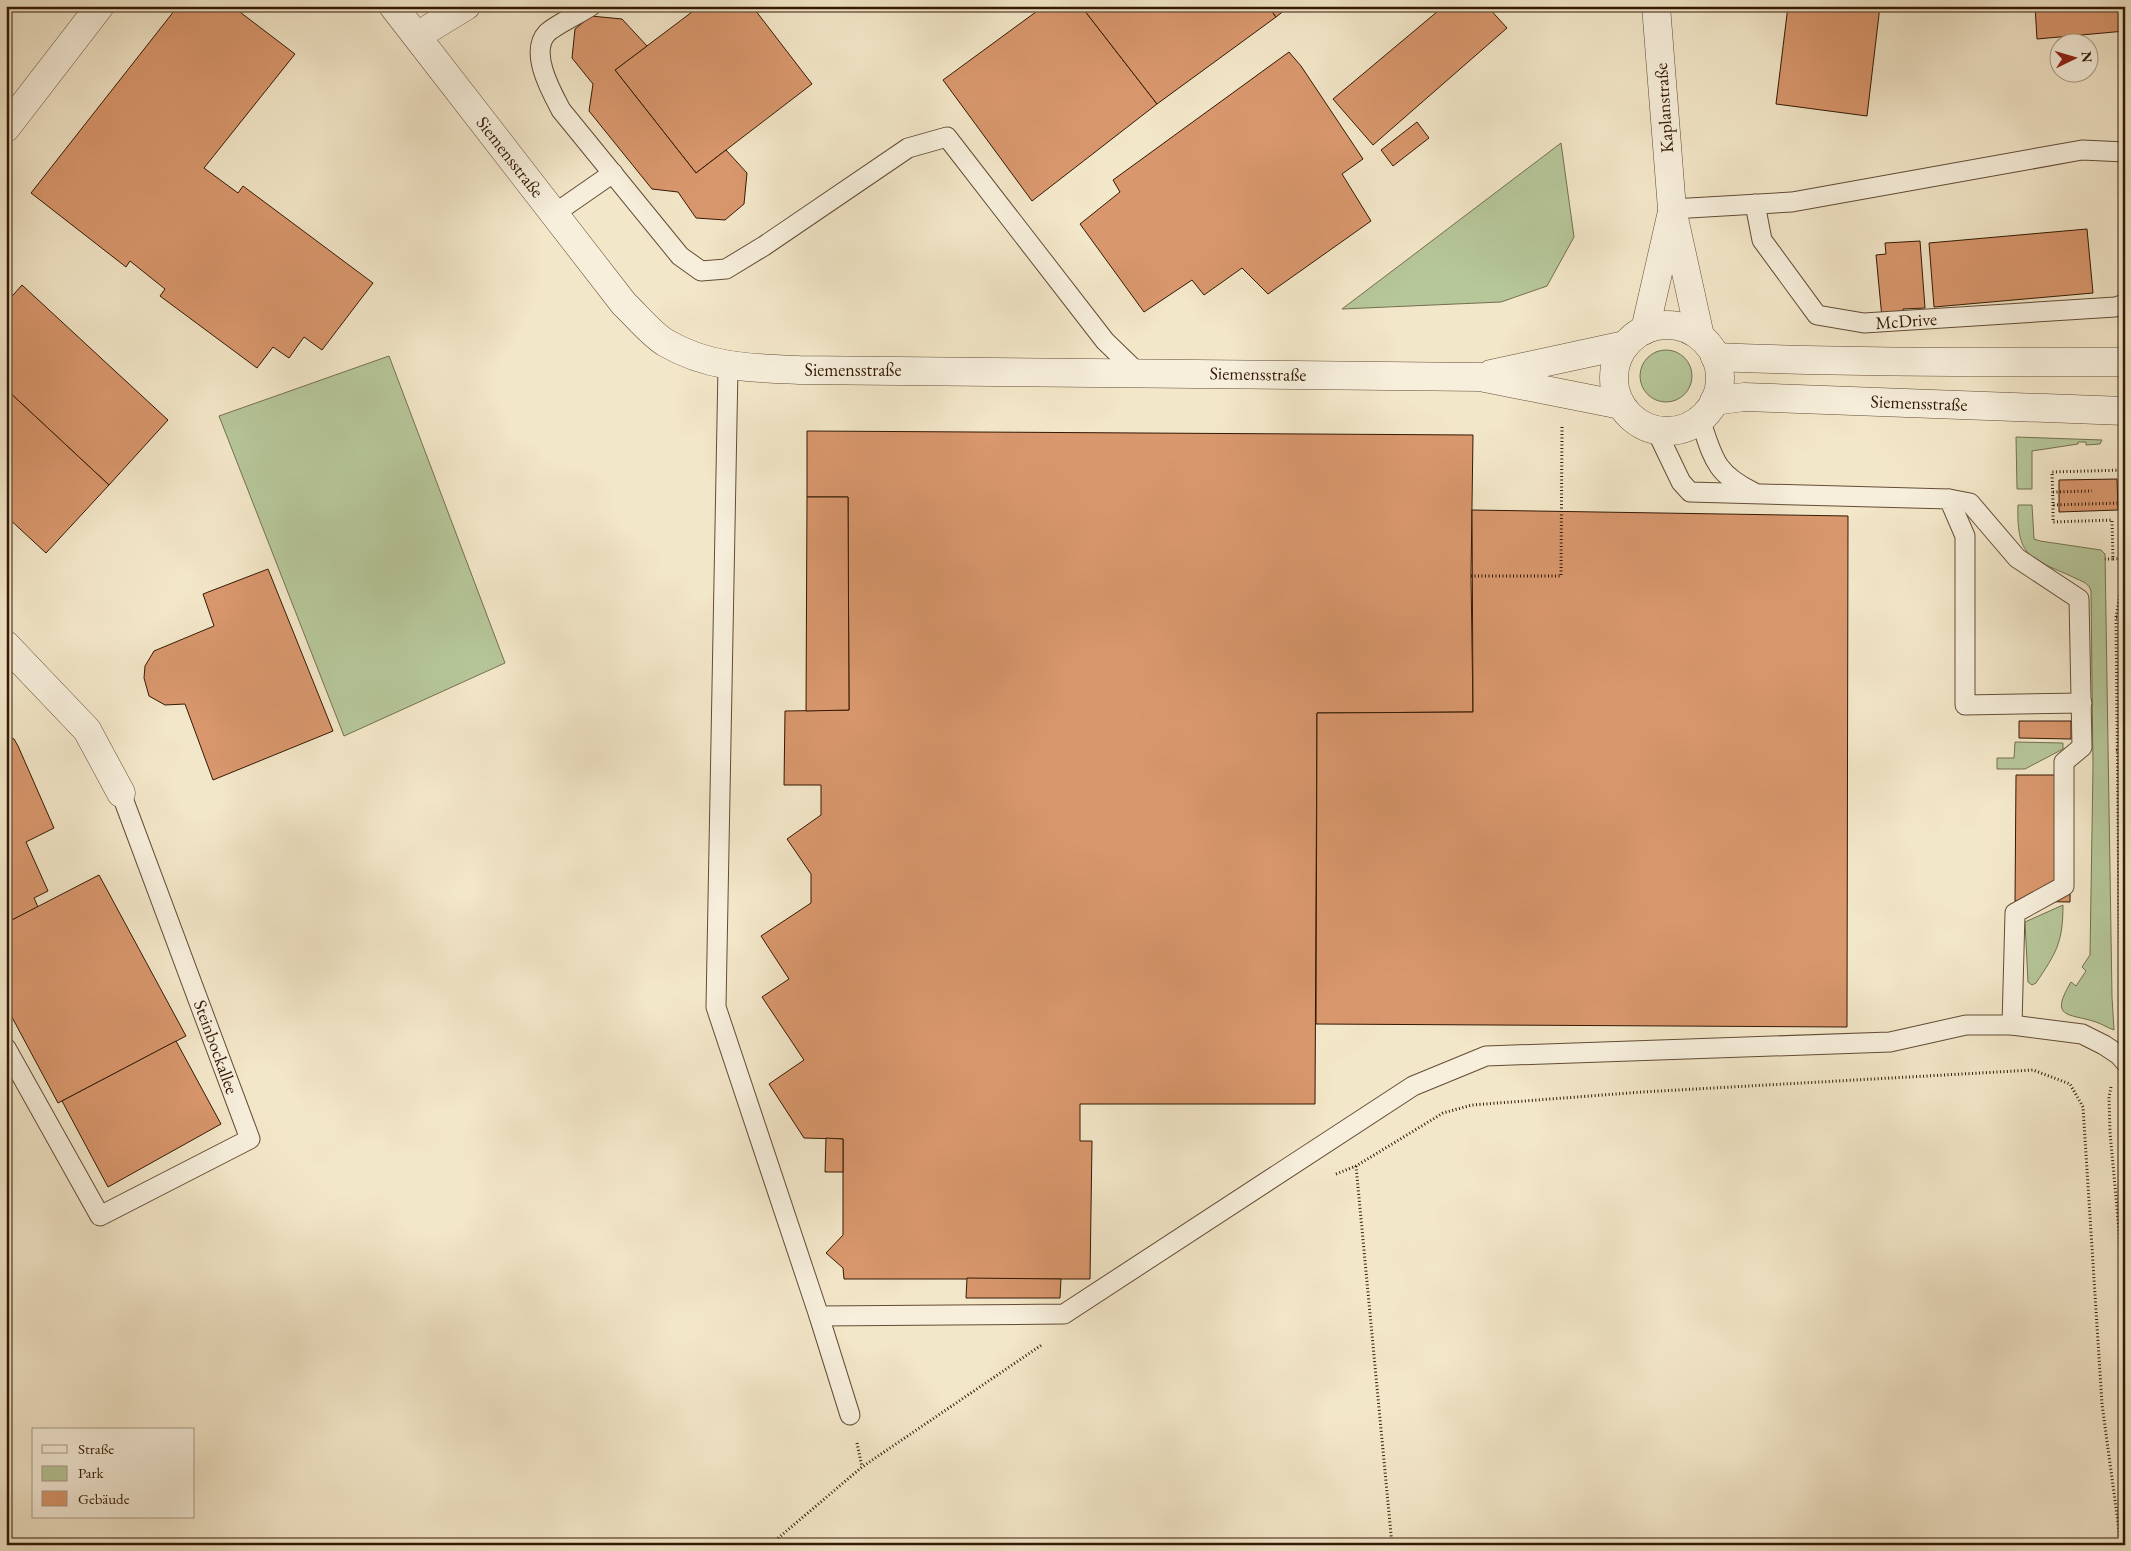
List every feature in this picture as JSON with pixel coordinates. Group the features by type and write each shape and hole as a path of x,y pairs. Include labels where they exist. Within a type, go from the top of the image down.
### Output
{"street":[{"path":"6,128 100,6"},
{"name":"Siemensstraße","path":"392,6 624,304 664,342 707,362 728,366 800,370 1480,377 1621,405"},
{"path":"417,36 466,6"},
{"name":"Kaplanstraße","path":"1656,6 1672,209 1707,346"},
{"name":"Kaplanstraße","path":"1635,337 1672,209"},
{"path":"1671,325 1686,328 1707,346 1720,378 1718,393 1707,410 1687,428 1672,431 1656,430 1642,425 1630,417 1621,405 1615,391 1614,377 1617,360 1635,337 1654,326 1671,325"},
{"name":"Siemensstraße","path":"1480,377 1635,337"},
{"path":"1707,346 1782,360 1934,363 2125,362"},
{"name":"Siemensstraße","path":"1707,410 1754,398 2125,411"},
{"name":"Steinbockallee","path":"6,645 87,730 121,793"}],"lane":[{"path":"592,6 547,33 539,53 550,89 562,110 680,256 701,271 726,269 764,246 908,148 947,136 1106,341 1138,373"},
{"path":"1672,209 1792,202 2082,150 2125,152"},
{"path":"554,214 613,173"},
{"name":"McDrive","path":"1756,204 1762,240 1817,315 1864,324 2115,308 2125,304"},
{"path":"728,366 716,1007 850,1415"},
{"path":"1707,410 1718,466 1734,483 1758,494"},
{"path":"1656,430 1681,482 1690,492 1949,499 1970,503 2017,558 2079,599 2082,747 2064,762 2064,886 2015,913 2012,1025"},
{"path":"1949,499 1965,536 1965,704 2082,703"},
{"name":"Steinbockallee","path":"6,1048 100,1216 250,1139 121,793"},
{"path":"819,1316 1064,1314 1413,1086 1486,1056 1890,1042 1966,1025 2012,1025 2082,1034 2104,1045 2119,1055 2125,1062"}],"path":[{"path":"1471,576 1561,576 1562,421"},
{"path":"2113,559 2112,520 2053,522 2052,472 2125,470"},
{"path":"2052,492 2092,491"},
{"path":"2053,506 2121,503"},
{"path":"2105,558 2125,558"},
{"path":"2123,1026 2119,913 2116,617 2125,566"},
{"path":"2116,617 2124,617"},
{"path":"2108,750 2125,750"},
{"path":"2119,913 2125,913"},
{"path":"1334,1174 1356,1166 1443,1113 1472,1106 1642,1092 2034,1070 2070,1084 2083,1107 2102,1404 2122,1545"},
{"path":"2112,1081 2109,1097 2110,1132 2125,1296"},
{"path":"1356,1166 1392,1545"},
{"path":"770,1545 862,1467 1052,1338"}],"green space":[{"path":"1561,143 1574,237 1547,286 1501,302 1342,309"},
{"path":"1666,350 1676,352 1684,358 1690,366 1692,376 1690,386 1684,394 1676,400 1666,402 1656,400 1648,394 1642,386 1640,376 1642,366 1648,358 1656,352"},
{"path":"389,356 505,663 344,736 219,416"},
{"path":"2016,437 2102,440 2100,444 2086,445 2086,442 2078,442 2078,444 2032,451 2032,489 2017,489"},
{"path":"2018,505 2032,505 2034,539 2101,550 2105,554 2114,1030 2096,1022 2070,1015 2062,1009 2065,994 2071,982 2076,986 2086,971 2082,967 2090,955 2093,767 2091,591 2084,582 2039,561 2024,548 2018,524"},
{"path":"2015,742 2063,743 2063,749 2025,769 1997,769 1997,758 2014,758"},
{"path":"2063,905 2062,929 2057,947 2043,973 2036,983 2032,985 2028,982 2025,922"}],"building":[{"path":"178,6 232,6 295,54 204,168 238,193 243,186 373,283 322,350 304,337 289,358 273,347 257,368 160,296 165,289 130,261 126,267 31,193"},
{"path":"700,6 752,6 812,84 696,173 615,70"},
{"path":"1044,6 1081,6 1157,104 1032,201 943,80"},
{"path":"1081,6 1268,6 1276,17 1157,104"},
{"path":"1268,6 1290,6 1276,17"},
{"path":"1444,6 1487,6 1507,28 1373,145 1333,99"},
{"path":"1788,6 1880,6 1867,116 1776,104"},
{"path":"2035,6 2125,6 2125,31 2098,33 2048,32 2048,38 2037,39"},
{"path":"591,16 622,19 647,46 615,70 696,173 726,150 747,173 744,204 725,220 696,218 678,192 652,189 589,111 593,84 572,58 575,29"},
{"path":"1289,52 1301,66 1363,159 1342,174 1371,221 1268,294 1242,268 1204,295 1192,280 1144,312 1080,224 1120,192 1113,180"},
{"path":"1417,122 1429,138 1393,166 1381,150"},
{"path":"2087,229 2093,293 1934,307 1929,243"},
{"path":"1920,241 1925,308 1903,309 1904,315 1882,318 1876,255 1886,254 1885,243"},
{"path":"22,285 168,420 109,485 6,389 6,303"},
{"path":"6,389 109,485 46,553 6,516"},
{"path":"807,431 1473,435 1471,576 1473,712 1317,713 1315,1104 1080,1104 1080,1141 1092,1141 1090,1279 844,1279 843,1268 826,1253 843,1235 843,1139 804,1138 769,1084 804,1060 762,997 789,979 761,936 811,903 811,874 787,839 821,815 821,785 784,785 785,711 849,710 848,497 807,497"},
{"path":"2117,479 2118,510 2059,512 2059,480"},
{"path":"807,497 848,497 849,710 806,711"},
{"path":"1472,510 1848,516 1847,1027 1316,1024 1317,713 1473,712"},
{"path":"268,569 333,731 213,780 185,704 165,705 149,696 144,678 145,666 154,651 214,626 203,594"},
{"path":"2019,721 2071,721 2071,739 2019,738"},
{"path":"6,735 14,739 18,746 54,828 26,842 48,891 34,898 38,907 6,923"},
{"path":"2016,775 2071,775 2070,902 2015,901"},
{"path":"99,875 186,1036 58,1103 6,1006 6,923"},
{"path":"176,1041 221,1124 108,1187 62,1101"},
{"path":"826,1138 843,1139 843,1172 825,1172"},
{"path":"967,1278 1061,1279 1060,1298 966,1298"}]}
